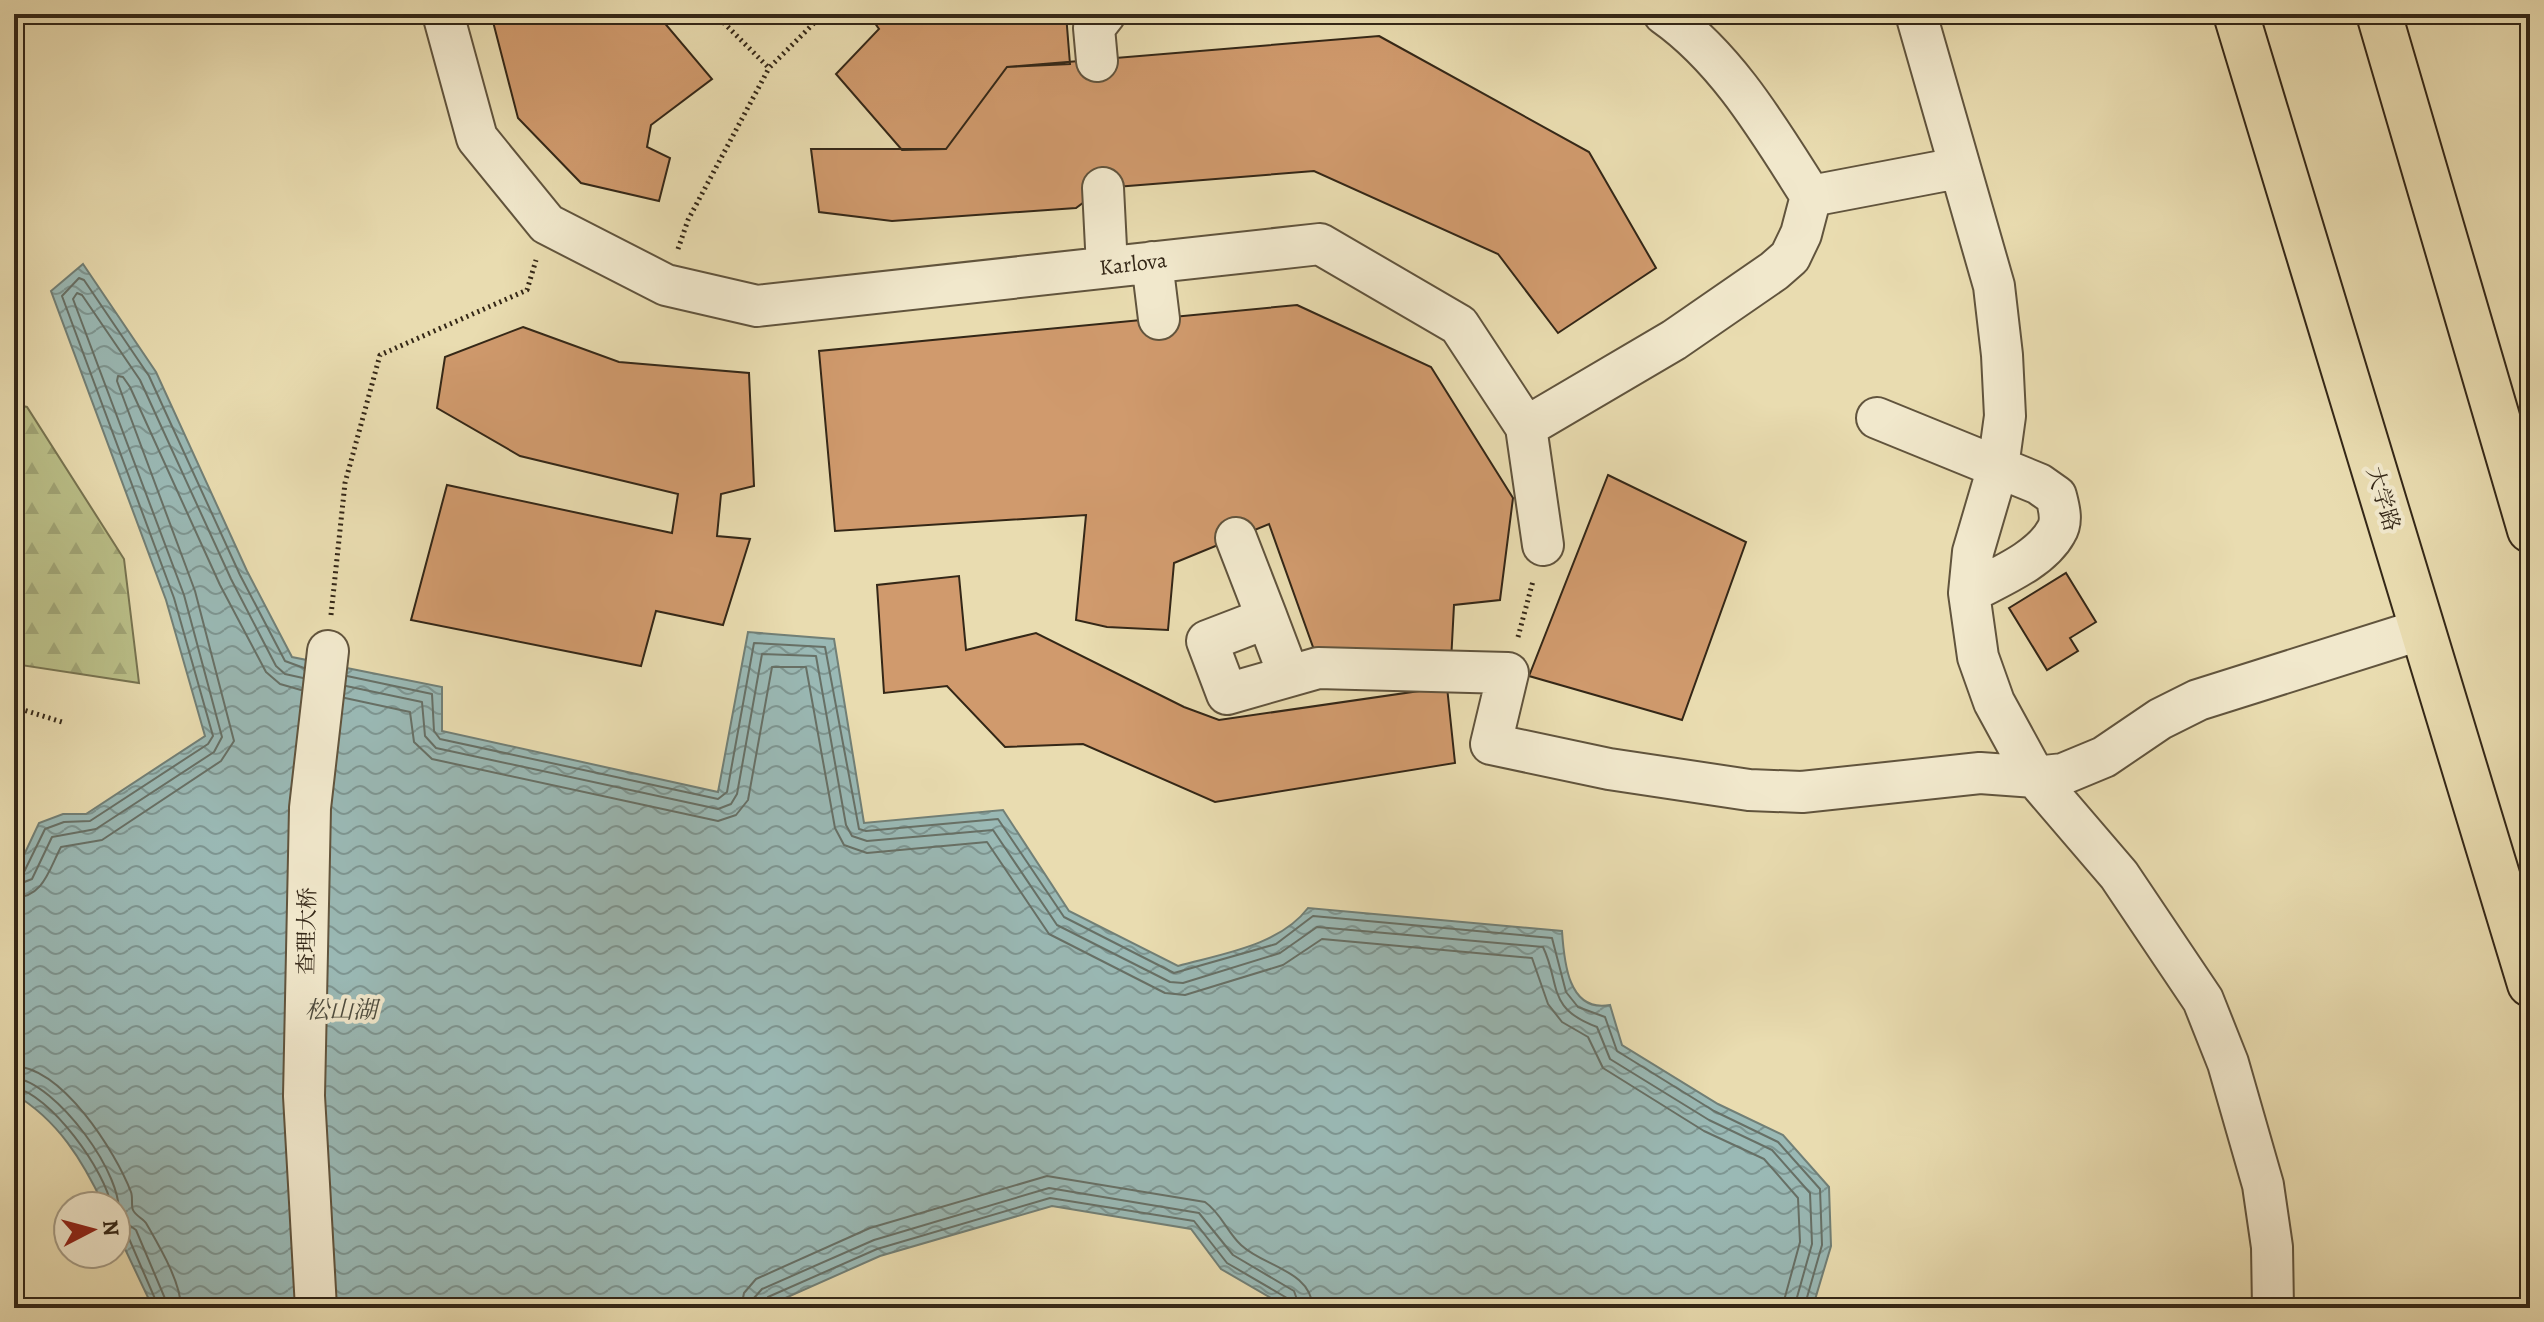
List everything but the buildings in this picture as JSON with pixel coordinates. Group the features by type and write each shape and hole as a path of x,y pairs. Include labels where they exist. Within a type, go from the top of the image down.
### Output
{"main road":[{"name":"大学路","path":"2236,14 2530,984"},
{"path":"2379,14 2521,460 2530,530"}],"street":[{"path":"443,14 477,138 547,224"},
{"path":"1097,61 1094,28 1105,14"},
{"path":"1543,545 1526,427 1674,340 1747,292 1790,257 1801,234 1811,196 1740,91 1705,50 1664,14"},
{"path":"1916,14 1994,286 2005,416 1998,467 1973,552 1969,593 1978,657 1994,702 2035,777 2119,875 2203,1000 2228,1063 2263,1185 2272,1247 2273,1308"},
{"path":"1811,196 1958,168"},
{"path":"1103,188 1107,267"},
{"name":"Karlova","path":"547,224 666,285 757,306 1320,244 1459,325 1526,427"},
{"path":"1152,262 1159,319"},
{"path":"1877,418 2039,484 2056,496 2061,517 2057,532 2043,547 1969,593"},
{"path":"1236,538 1289,676"},
{"path":"1267,618 1207,641 1227,694 1318,668 1508,673 1491,744 1707,786 1802,792 1980,773 2035,777 2063,774 2084,767 2160,719 2198,700 2423,629"},
{"name":"查理大桥","path":"316,1308 304,1081 310,808 328,651"}],"path":[{"path":"688,220 769,68 823,14"},
{"path":"717,15 769,68"},
{"path":"328,651 345,483 380,355 527,290 547,224"},
{"path":"1508,673 1543,545"},
{"path":"14,707 62,722"}],"green space":[{"path":"14,404 27,407 124,559 139,683 14,664"}],"water":[{"name":"松山湖","path":"83,264 156,372 247,571 292,657 442,687 442,731 718,792 748,632 834,639 864,823 1003,810 1069,911 1178,966 1265,940 1296,921 1308,908 1562,931 1571,982 1585,1001 1610,1005 1622,1045 1718,1104 1783,1135 1829,1187 1831,1246 1814,1303 1810,1308 1288,1308 1221,1269 1191,1229 1052,1206 880,1256 763,1308 153,1308 132,1264 132,1190 96,1190 68,1143 44,1116 14,1094 14,876 39,823 63,814 86,814 205,736 166,600 51,291"}]}
